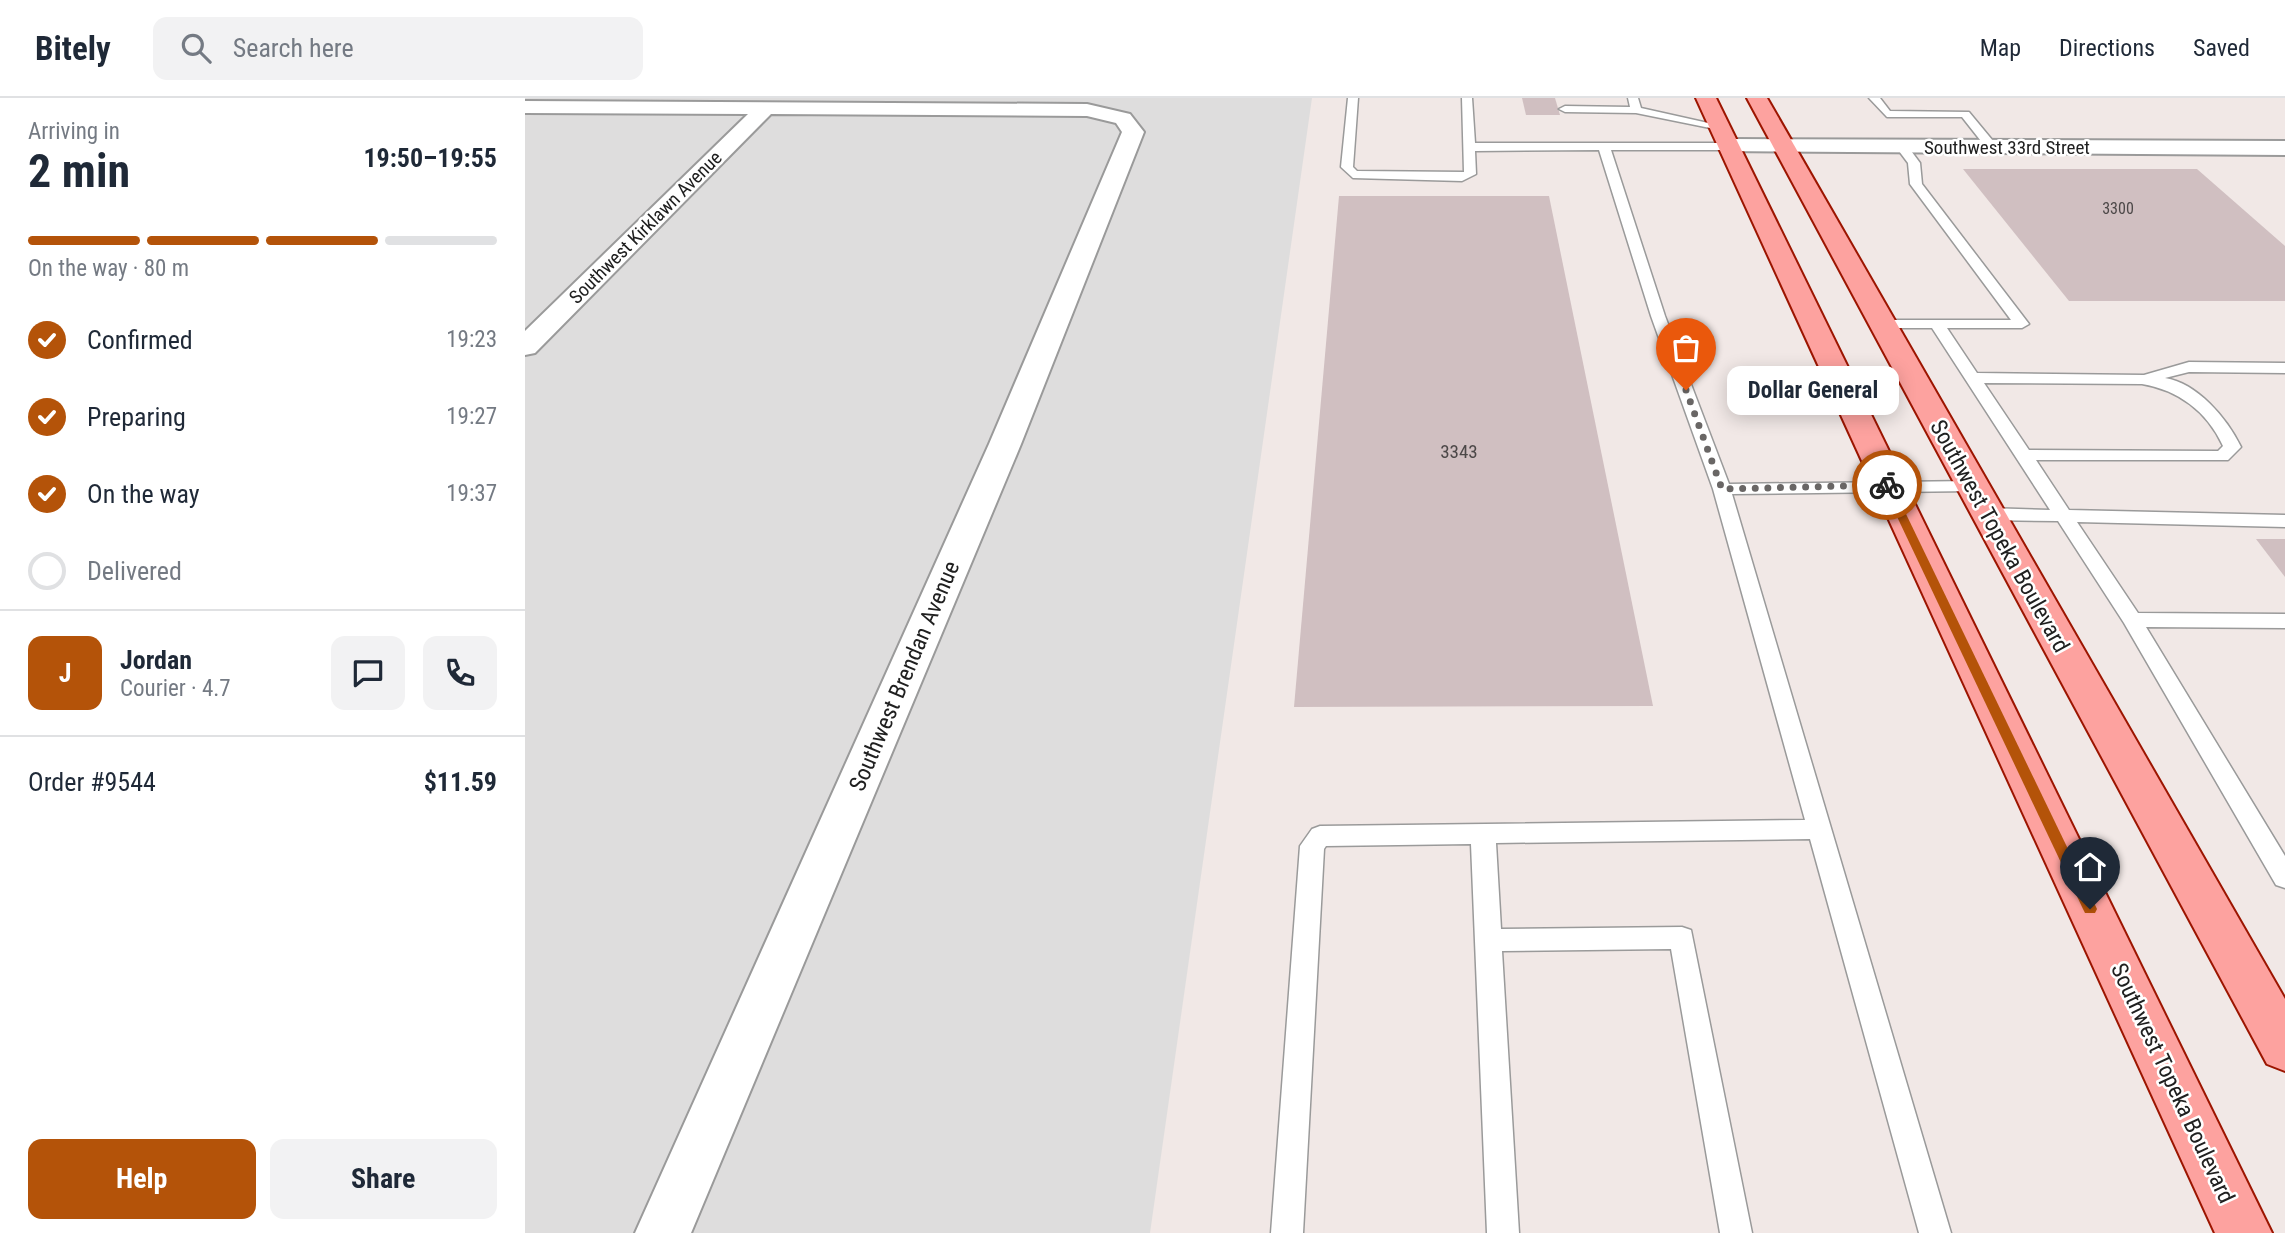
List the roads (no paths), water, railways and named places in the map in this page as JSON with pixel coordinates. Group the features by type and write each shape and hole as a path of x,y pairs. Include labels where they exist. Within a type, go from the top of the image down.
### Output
{"main road":[{"name":"Southwest Topeka Boulevard","path":"1757,98 2285,1047"},
{"name":"Southwest Topeka Boulevard","path":"1718,124 2244,1233"}],"street":[{"path":"525,107 766,108"},
{"name":"Southwest Brendan Avenue","path":"663,1233 1005,444 1133,132 1123,118 1087,110 766,108"},
{"name":"Southwest Kirklawn Avenue","path":"525,347 766,108"},
{"name":"Southwest 33rd Street","path":"1718,124 1783,146 2285,148"}],"lane":[{"path":"1353,98 1347,167 1353,174 1462,177 1470,174 1471,146 1467,98"},
{"path":"1874,98 1887,114 1965,114 1992,147"},
{"path":"1565,109 1635,104 1718,124"},
{"path":"1471,146 1604,146 1718,124"},
{"path":"1604,146 1658,316 1722,489 1935,1233"},
{"path":"1883,324 2022,324 1916,184 1914,163 1902,147"},
{"path":"1937,324 2133,620 2285,878"},
{"path":"2142,379 2189,366 2285,368"},
{"path":"1973,378 2142,379 2172,384 2192,396 2225,434 2232,447 2222,456 2023,455"},
{"path":"1722,489 1889,485 2063,516 2285,521"},
{"path":"2133,620 2285,621"},
{"path":"1287,1233 1312,846 1320,836 1819,829"},
{"path":"1483,834 1503,1233"},
{"path":"1487,940 1682,938 1736,1233"}],"place":[{"name":"Dollar General","path":"1686,390"}]}
